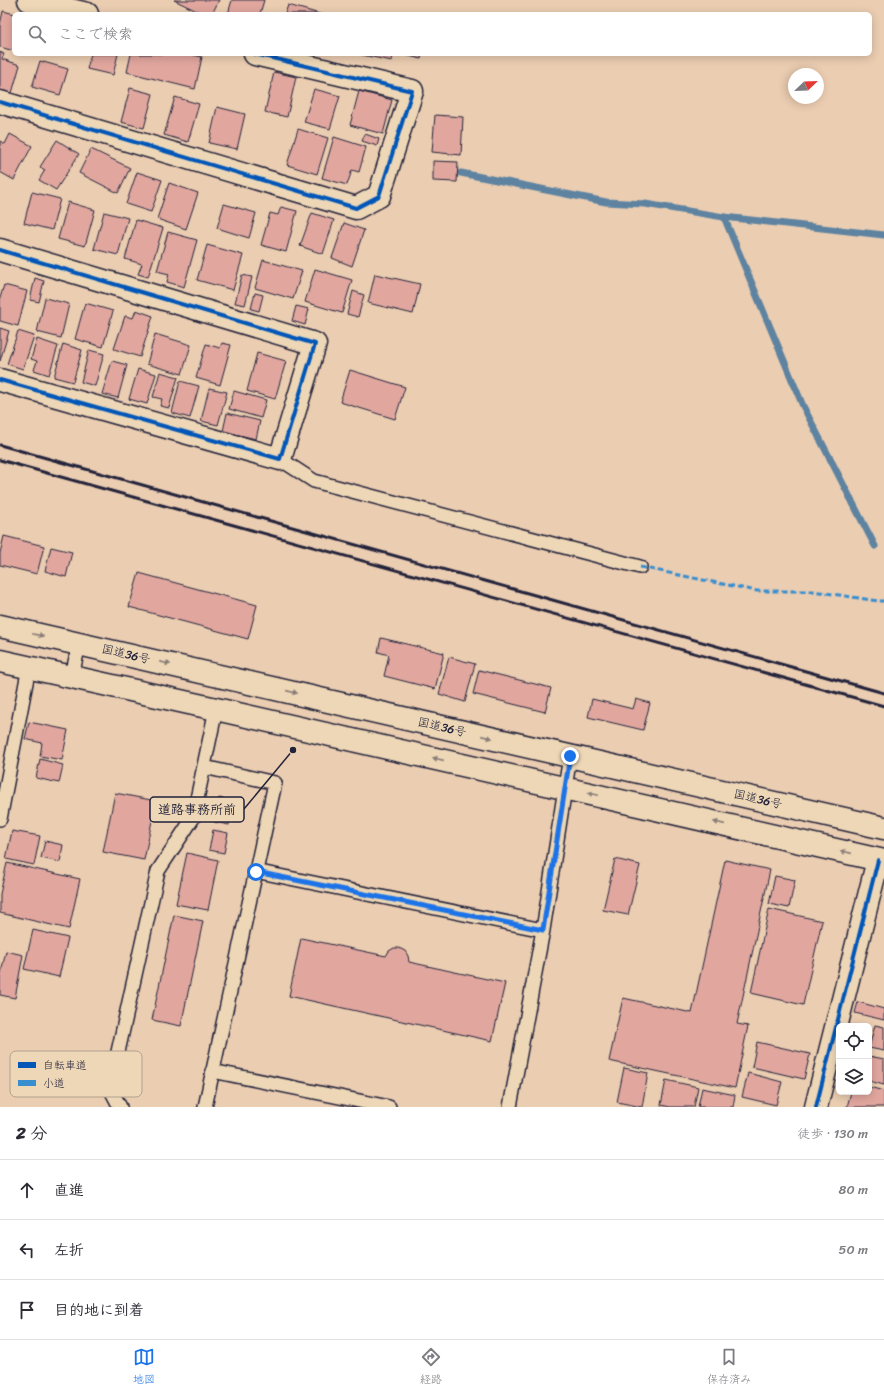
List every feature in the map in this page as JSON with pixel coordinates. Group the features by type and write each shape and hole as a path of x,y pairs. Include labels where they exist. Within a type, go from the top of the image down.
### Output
{"main road":[{"path":"28,0 79,12"},
{"path":"0,102 356,208 379,196 412,91 263,56"},
{"path":"0,250 315,344 280,459 0,380"},
{"name":"国道36号","path":"0,626 884,828"},
{"path":"0,661 72,676 881,860 816,1107"}],"lane":[{"path":"280,459 314,481 640,567"},
{"path":"72,676 79,644"},
{"path":"0,819 29,667"},
{"path":"118,1051 158,871 193,818 216,709"},
{"path":"510,1107 543,930 570,756"},
{"path":"204,767 275,782 204,1107"},
{"path":"256,872 543,930"},
{"path":"212,1071 389,1107"},
{"path":"115,1097 120,1107"}],"building":[{"path":"174,0 219,0 213,12 199,12"},
{"path":"232,0 264,0 261,12 229,12"},
{"path":"288,5 313,12 286,12"},
{"path":"3,11 12,13 12,50 0,47 0,25"},
{"path":"0,52 4,54 2,59 20,65 12,93 0,90"},
{"path":"90,56 118,56 113,75 87,69"},
{"path":"131,56 202,57 195,89 127,72"},
{"path":"367,56 393,56 392,61"},
{"path":"409,56 422,56 421,59"},
{"path":"40,61 68,69 60,95 32,87"},
{"path":"274,72 296,77 287,117 265,112"},
{"path":"130,88 153,94 144,128 121,122"},
{"path":"314,89 340,96 330,129 304,122"},
{"path":"359,91 392,100 383,134 350,125"},
{"path":"175,97 199,104 188,142 164,135"},
{"path":"217,107 245,114 237,149 209,143"},
{"path":"435,115 463,117 461,155 432,152"},
{"path":"298,129 328,138 317,174 287,165"},
{"path":"10,134 32,146 14,180 0,172 0,141 5,144"},
{"path":"365,134 379,139 377,146 362,141"},
{"path":"334,137 366,147 359,172 352,170 347,185 322,178"},
{"path":"57,140 79,154 56,190 39,180 45,170 40,167"},
{"path":"91,149 130,168 118,193 79,173"},
{"path":"433,161 458,162 457,182 433,181"},
{"path":"137,172 162,180 151,212 126,204"},
{"path":"169,183 198,193 186,229 157,219"},
{"path":"32,192 60,199 52,230 24,223"},
{"path":"68,202 95,210 85,246 58,239"},
{"path":"224,204 256,213 249,238 217,228"},
{"path":"281,207 297,211 286,252 261,245 270,213 278,215"},
{"path":"104,212 128,218 118,255 94,249"},
{"path":"312,213 334,220 323,254 300,246"},
{"path":"136,220 163,228 148,277 138,274 142,264 125,259"},
{"path":"344,223 364,230 352,266 332,258"},
{"path":"168,232 197,240 184,287 167,282 169,274 157,271"},
{"path":"207,245 243,255 233,290 197,280"},
{"path":"263,260 302,271 293,299 255,288"},
{"path":"315,269 352,280 342,313 305,302"},
{"path":"375,274 420,284 413,314 368,303"},
{"path":"242,275 252,277 245,305 235,303"},
{"path":"35,278 44,281 39,302 30,300"},
{"path":"4,285 27,291 18,326 0,321 0,298"},
{"path":"353,291 364,295 358,317 347,314"},
{"path":"255,293 263,295 259,311 251,309"},
{"path":"45,298 69,304 61,338 37,332"},
{"path":"85,303 113,311 103,347 75,339"},
{"path":"296,306 309,309 305,325 292,321"},
{"path":"136,310 153,316 140,357 114,349 125,316 133,318"},
{"path":"0,328 9,331 0,361"},
{"path":"18,331 34,336 23,369 7,364"},
{"path":"155,334 191,345 182,374 147,364"},
{"path":"37,339 58,346 49,375 34,370 37,361 31,359"},
{"path":"222,343 231,345 220,385 196,378 206,344 220,348"},
{"path":"63,344 82,350 73,382 54,377"},
{"path":"89,350 104,354 95,386 81,382"},
{"path":"257,353 286,361 275,399 247,391"},
{"path":"112,361 127,365 118,398 102,394"},
{"path":"138,369 156,374 147,404 129,399"},
{"path":"350,370 405,387 395,419 340,402"},
{"path":"160,372 178,377 169,408 160,406 162,399 153,397"},
{"path":"180,381 199,386 190,418 172,413"},
{"path":"209,388 227,392 218,425 201,421"},
{"path":"234,391 266,400 261,418 229,409"},
{"path":"227,413 260,421 256,439 223,431"},
{"path":"4,536 44,546 37,574 0,565 0,553"},
{"path":"51,547 72,552 66,577 45,571"},
{"path":"139,573 257,605 248,639 129,607"},
{"path":"381,638 444,653 435,689 384,676 389,655 378,652"},
{"path":"449,657 475,664 465,702 439,694"},
{"path":"479,670 551,688 545,712 473,694"},
{"path":"592,699 633,709 636,699 650,703 643,730 588,717"},
{"path":"29,722 68,730 62,760 40,756 42,743 25,739"},
{"path":"40,759 63,765 59,783 36,778"},
{"path":"115,793 156,801 144,860 103,852"},
{"path":"219,798 234,801 229,825 214,822"},
{"path":"213,830 228,833 224,853 209,850"},
{"path":"12,831 40,836 34,865 6,859"},
{"path":"45,841 63,845 60,862 41,858"},
{"path":"187,853 218,860 208,910 176,904"},
{"path":"615,859 640,865 628,915 603,910"},
{"path":"725,860 770,870 737,1024 748,1026 735,1088 609,1061 623,998 692,1013"},
{"path":"7,863 80,879 69,929 0,913 0,894"},
{"path":"775,876 795,880 789,908 769,904"},
{"path":"769,909 822,921 803,1005 751,993"},
{"path":"174,915 203,921 181,1026 152,1020"},
{"path":"33,930 68,938 59,977 24,969"},
{"path":"301,938 386,956 389,951 394,948 399,948 405,951 409,962 505,983 492,1041 289,996"},
{"path":"6,951 23,955 15,998 0,995 0,978"},
{"path":"858,1002 884,1009 884,1020 855,1013"},
{"path":"875,1025 884,1027 884,1051 872,1049 872,1036"},
{"path":"757,1042 810,1054 804,1079 752,1067"},
{"path":"872,1057 884,1059 884,1085 872,1082"},
{"path":"624,1068 648,1073 642,1107 617,1102"},
{"path":"748,1073 782,1082 776,1105 742,1097"},
{"path":"666,1080 698,1087 694,1107 670,1107 661,1105"},
{"path":"702,1088 735,1095 733,1107 698,1107"},
{"path":"872,1088 884,1091 884,1107 847,1107 850,1095 872,1095"}],"waterway":[{"path":"461,173 606,202 645,204 724,217 884,235"},
{"path":"724,217 803,406 875,546"}],"railway":[{"path":"0,445 884,693"},
{"path":"0,460 884,706"}],"marked path":[{"path":"640,567 757,591 813,591 884,601"}],"cycle path":[{"path":"0,102 356,208 379,196 412,91 263,56"},
{"path":"0,250 315,344 280,459 0,380"},
{"path":"816,1107 878,860"}],"place":[{"name":"道路事務所前","path":"293,750"}],"route":[{"path":"256,872 543,930 570,756"}]}
